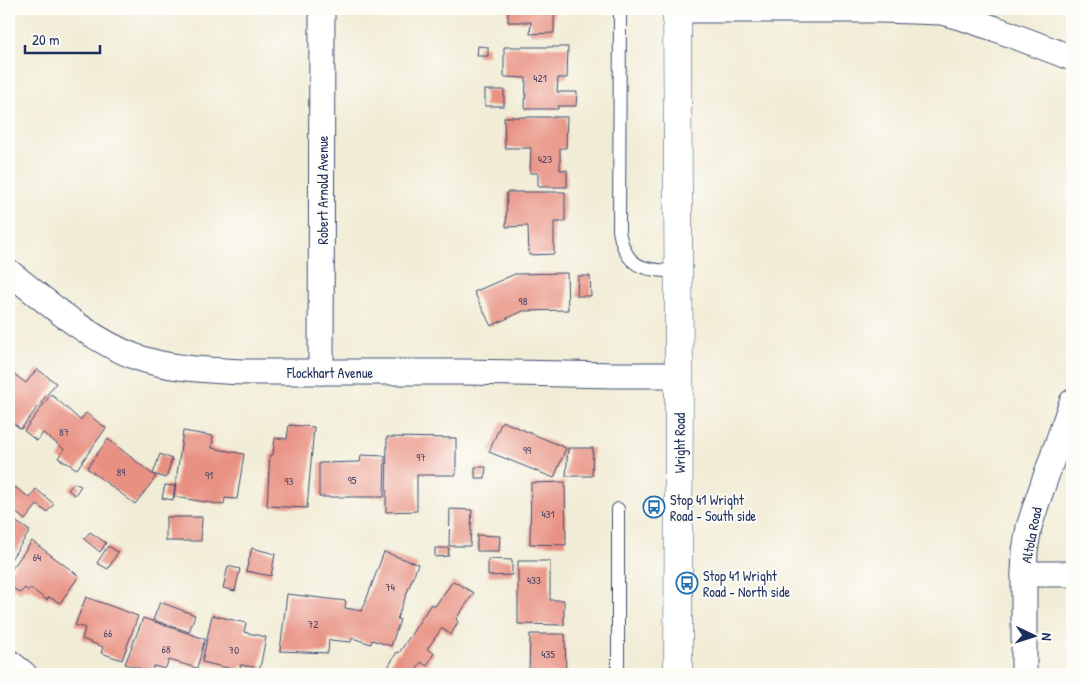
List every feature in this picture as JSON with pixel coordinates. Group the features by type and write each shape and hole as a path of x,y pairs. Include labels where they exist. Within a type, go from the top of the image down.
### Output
{"main road":[{"name":"Wright Road","path":"677,9 678,674"}],"street":[{"name":"Robert Arnold Avenue","path":"321,372 322,9"},
{"path":"677,9 919,10 941,12 996,29 1072,58"},
{"name":"Flockhart Avenue","path":"11,278 102,341 138,358 171,366 242,372 679,375"},
{"name":"Altola Road","path":"1024,674 1024,574 1029,527 1072,402"},
{"path":"1024,574 1072,574"},
{"path":"9,662 24,674"}],"lane":[{"path":"620,9 619,231 622,245 628,256 635,263 648,270 678,272"},
{"path":"618,509 618,674"}],"building":[{"path":"508,9 554,9 554,33 530,34 531,22 508,22"},
{"path":"478,46 488,47 488,56 477,56"},
{"path":"504,47 568,47 567,78 558,78 557,92 577,92 576,106 558,106 558,109 525,109 526,78 504,77"},
{"path":"485,90 504,90 504,106 485,106"},
{"path":"504,117 567,117 566,148 560,148 560,170 567,170 567,187 538,187 538,173 530,173 531,148 505,148"},
{"path":"507,192 565,192 565,222 554,222 554,254 529,255 528,226 506,227"},
{"path":"567,273 568,310 523,311 491,326 474,292 515,274"},
{"path":"578,276 590,276 591,296 577,296"},
{"path":"37,369 56,383 21,429 9,420 9,370 26,383"},
{"path":"51,394 80,420 86,413 106,428 77,469 58,458 64,449 43,433 37,441 24,431"},
{"path":"502,421 566,448 554,478 489,452"},
{"path":"289,425 314,427 307,508 267,506 270,454 273,455 275,438 287,439"},
{"path":"183,431 213,436 212,448 244,454 237,499 225,498 224,505 174,497"},
{"path":"387,437 456,438 456,475 417,475 417,511 386,512"},
{"path":"108,439 156,477 135,504 87,468"},
{"path":"568,448 593,448 592,476 566,476"},
{"path":"160,454 172,459 166,478 153,474"},
{"path":"361,455 385,456 384,497 319,497 319,463 360,462"},
{"path":"475,467 486,467 485,478 475,478"},
{"path":"565,482 566,545 530,544 531,483"},
{"path":"74,483 81,486 75,495 68,490"},
{"path":"165,485 175,486 173,500 162,498"},
{"path":"15,487 30,498 36,489 54,504 47,512 37,505 25,520 9,507 9,496"},
{"path":"450,509 472,510 470,546 449,546"},
{"path":"9,517 30,531 9,562"},
{"path":"166,517 202,517 201,541 166,541"},
{"path":"90,532 106,543 100,552 84,539"},
{"path":"477,535 500,536 499,551 477,551"},
{"path":"32,541 79,576 60,603 49,597 47,600 30,588 28,591 25,588 20,593 9,585 9,573"},
{"path":"108,546 118,552 108,569 97,563"},
{"path":"252,548 275,554 271,576 246,571"},
{"path":"435,548 449,548 448,556 435,557"},
{"path":"384,552 418,564 397,619 400,620 391,646 372,640 371,644 352,638 351,642 329,640 328,653 280,651 287,594 346,601 345,608 362,611"},
{"path":"488,559 512,560 512,575 488,576"},
{"path":"518,561 550,561 550,600 564,600 564,625 518,624"},
{"path":"228,566 240,569 235,591 223,588"},
{"path":"453,581 474,593 456,619 458,622 451,635 442,628 427,649 434,653 427,666 421,662 414,674 391,674 387,671 390,668 388,667 397,652 399,653 431,604 435,606"},
{"path":"86,597 138,616 122,660 101,653 103,647 82,639 85,628 75,625"},
{"path":"160,602 195,615 189,632 153,620"},
{"path":"212,615 246,623 244,632 266,637 260,668 240,665 241,671 202,662"},
{"path":"143,618 205,639 197,668 169,660 165,669 154,666 151,672 125,664"},
{"path":"530,634 565,634 566,674 529,674"}],"place":[{"name":"Stop 41 Wright Road - South side","path":"654,507"},
{"name":"Stop 41 Wright Road - North side","path":"687,583"}]}
